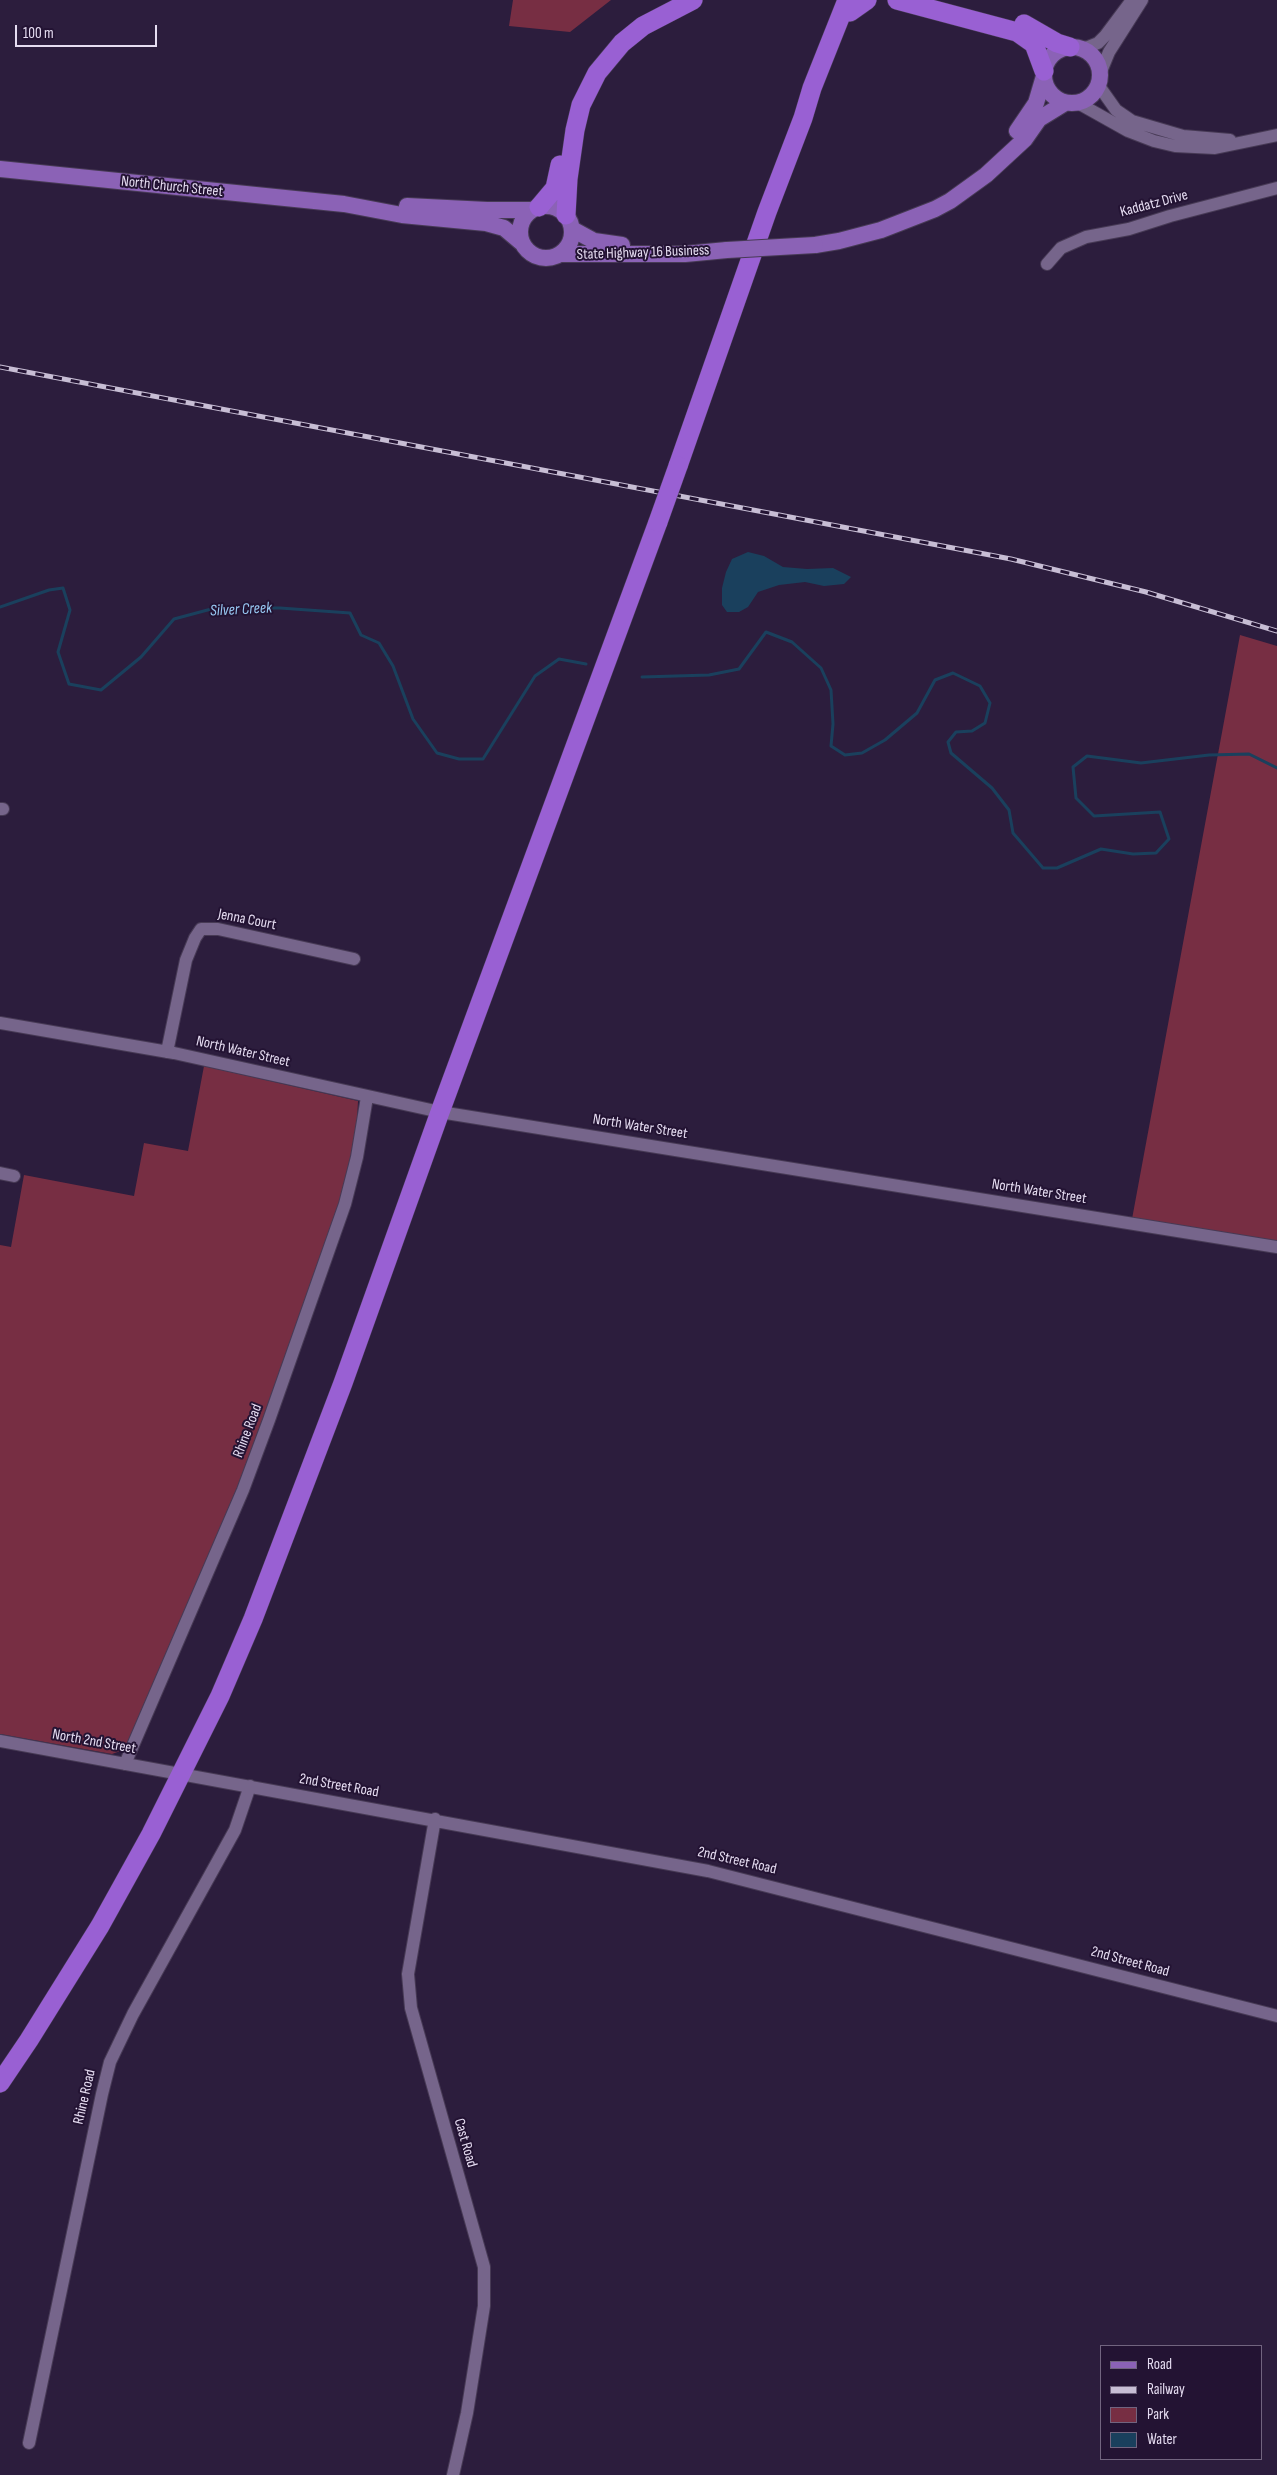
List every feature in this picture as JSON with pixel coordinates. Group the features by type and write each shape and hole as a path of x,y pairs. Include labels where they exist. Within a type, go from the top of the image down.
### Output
{"highway":[{"path":"536,208 555,188 572,103 588,68 615,35 649,12 672,0"},
{"path":"569,222 568,179 575,130 581,105 596,73 622,43 643,26 693,0"},
{"path":"0,2083 100,1926 182,1773 220,1696 278,1558 658,522 747,267 803,118 818,90 848,4 867,0"},
{"path":"897,0 1017,32 1034,44 1044,73"},
{"path":"936,0 1005,16 1027,25 1057,44 1076,48"}],"main road":[{"path":"1076,48 1095,60 1099,80 1092,94 1071,103 1050,93 1044,73 1046,64 1056,52 1076,48"},
{"name":"State Highway 16 Business","path":"920,214 932,202 953,190 982,167 1013,137 1036,103 1044,73"},
{"name":"State Highway 16 Business","path":"560,254 685,254 815,245 862,236 935,209 971,188 1008,156 1040,120 1071,103"},
{"name":"North Church Street","path":"0,169 344,204 536,208"},
{"name":"North Church Street","path":"344,204 402,215 496,225 511,232 523,244"},
{"path":"554,207 569,222 570,244 560,254 543,258 528,251 523,244 520,229 527,215 536,208 554,207"},
{"name":"State Highway 16 Business","path":"569,222 603,244 726,250"}],"street":[{"path":"1076,48 1098,43 1132,0"},
{"path":"1142,0 1109,52 1099,80 1116,110 1123,116 1147,126 1183,136 1245,140"},
{"path":"1071,103 1128,131 1162,143 1208,148 1277,135"},
{"name":"Kaddatz Drive","path":"1047,264 1061,248 1086,237 1129,229 1170,216 1277,188"},
{"name":"Jenna Court","path":"168,1052 186,960 201,929 218,929 354,960"},
{"name":"North Water Street","path":"0,1023 168,1052 440,1112 1277,1247"},
{"name":"Rhine Road","path":"125,1764 243,1490 285,1376 345,1204 357,1157 367,1097"},
{"path":"0,1173 14,1176"},
{"name":"North 2nd Street","path":"0,1741 182,1773"},
{"name":"2nd Street Road","path":"182,1773 708,1871 1277,2016"},
{"name":"Rhine Road","path":"29,2442 110,2062 133,2014 235,1830 250,1786"},
{"name":"Cast Road","path":"435,1819 408,1974 411,2008 484,2267 484,2306 467,2413 453,2475"}],"green space":[{"path":"513,0 611,0 570,32 509,26"},
{"path":"1240,635 1277,646 1277,1242 1132,1219"},
{"path":"204,1066 358,1101 356,1142 351,1170 251,1459 129,1744 123,1750 112,1754 0,1734 0,1245 11,1247 24,1175 134,1196 144,1143 188,1151"}],"water":[{"path":"748,552 764,556 783,567 807,569 833,568 851,577 844,584 824,586 805,582 779,585 758,592 748,607 739,612 727,612 722,605 722,588 726,572 732,559"}],"waterway":[{"name":"Silver Creek","path":"0,607 49,590 63,588 70,610 58,652 69,684 101,690 141,657 174,619 215,608 280,608 350,613 361,635 379,643 393,666 413,719 437,753 459,759 483,759 535,676 559,659 586,664"},
{"path":"642,677 709,675 739,669 766,632 792,642 821,668 831,690 833,724 831,746 845,755 862,753 885,740 917,713 935,680 953,673 980,686 990,703 985,723 972,731 956,732 948,742 951,753 992,788 1009,810 1013,833 1043,868 1057,868 1101,849 1133,854 1156,853 1169,839 1160,812 1094,816 1076,798 1073,767 1087,756 1141,763 1209,755 1249,754 1277,768"}],"railway":[{"path":"0,367 1011,559 1146,592 1277,631"}]}
